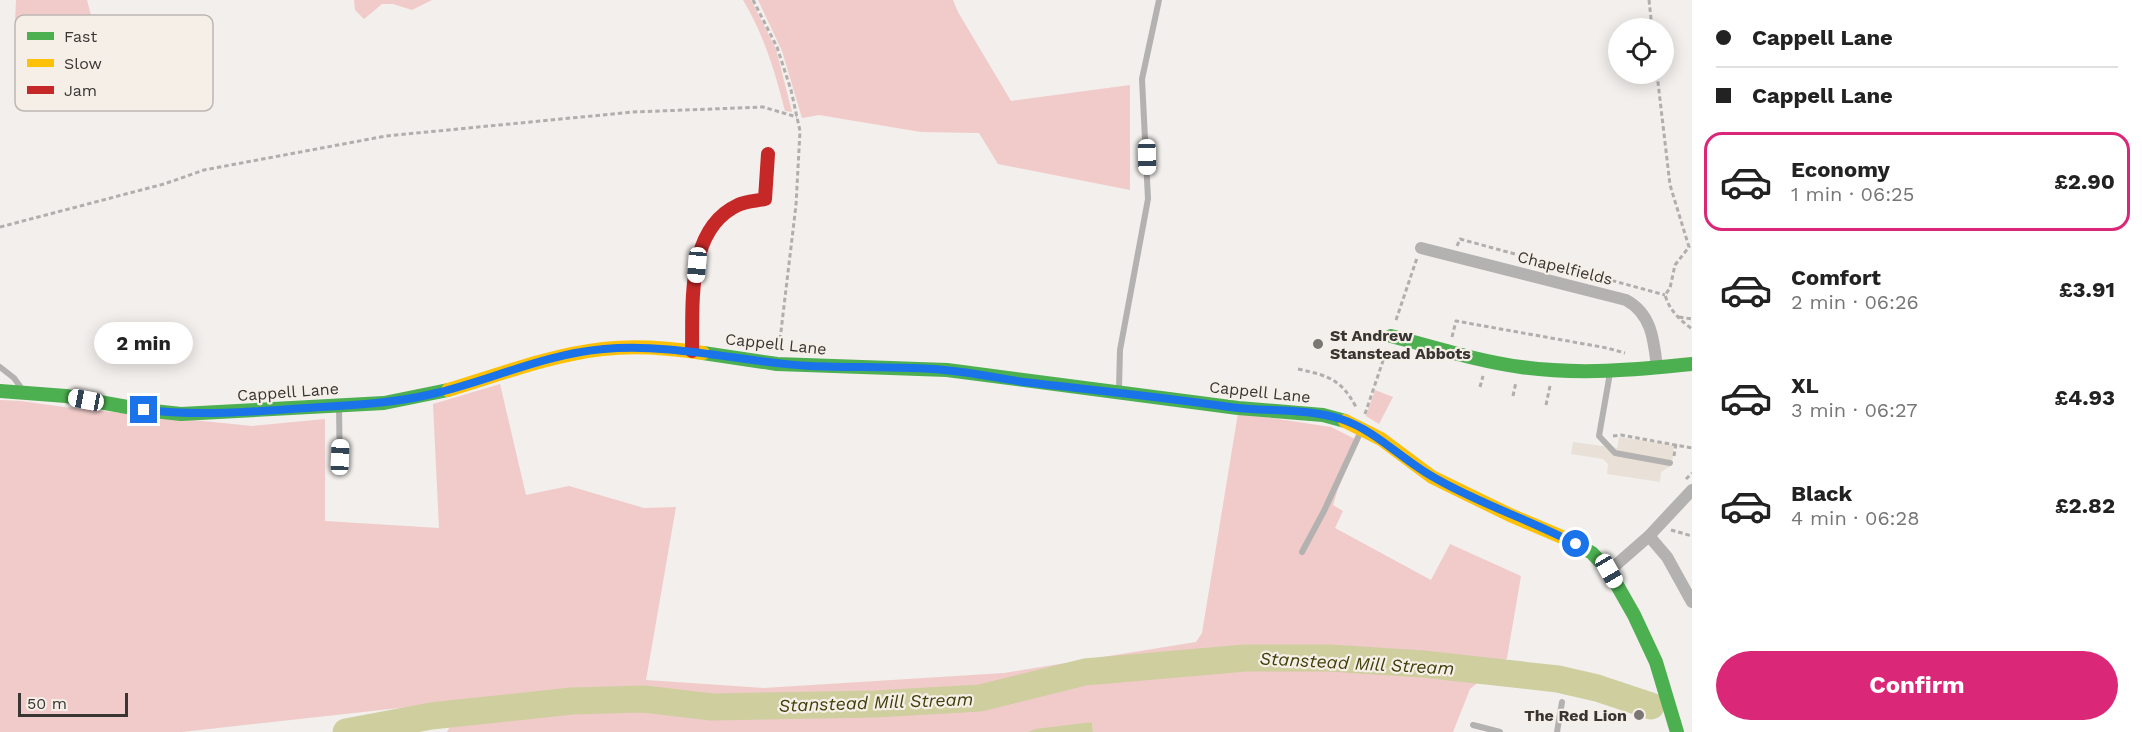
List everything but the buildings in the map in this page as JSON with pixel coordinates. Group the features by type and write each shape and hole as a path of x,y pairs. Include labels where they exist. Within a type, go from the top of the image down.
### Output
{"street":[{"path":"692,351 694,292 701,245 711,227 732,207 748,199 765,198 768,154"},
{"name":"Chapelfields","path":"1421,248 1631,303 1642,313 1651,329 1657,368"},
{"path":"1391,336 1465,355 1538,369 1610,370 1692,364"},
{"name":"Cappell Lane","path":"0,391 66,396 181,414 384,403 427,395 563,356 595,350 646,347 692,351 777,364 947,370 990,378 1119,391 1238,408 1323,415 1359,427 1381,439 1432,477 1510,515 1559,535 1592,553 1609,571 1634,615 1656,662 1677,732"},
{"path":"1609,571 1653,531 1692,490"},
{"path":"1653,531 1692,602"}],"lane":[{"path":"1119,391 1120,350 1148,199 1142,79 1159,0"},
{"path":"0,367 14,378 24,392"},
{"path":"1610,370 1599,436 1615,453 1670,464"},
{"path":"339,406 340,472"},
{"path":"1302,552 1324,511 1359,427"},
{"path":"1557,732 1562,702"},
{"path":"1473,725 1500,732"}],"path":[{"path":"753,0 777,47 797,117 800,146 796,205 777,364"},
{"path":"755,5 759,0"},
{"path":"1649,0 1651,18"},
{"path":"1658,84 1670,185 1689,247 1675,265 1670,288 1665,295"},
{"path":"0,227 164,184 204,170 386,136 633,112 763,107 797,117"},
{"path":"1453,256 1460,239 1665,295"},
{"path":"1665,295 1669,307 1692,329"},
{"path":"1677,317 1692,319"},
{"path":"1451,340 1456,321 1629,354"},
{"path":"1298,369 1322,375 1339,383 1356,407 1359,427"},
{"path":"1480,387 1484,369"},
{"path":"1513,396 1517,376"},
{"path":"1546,405 1552,380"},
{"path":"1599,436 1621,435 1692,448"},
{"path":"1674,455 1676,444"},
{"path":"1653,531 1692,536"}],"shaded area":[{"path":"16,0 87,0 91,15 15,15"},
{"path":"354,0 432,0 412,10 393,4 382,4 364,19 355,10"},
{"path":"743,0 751,0 776,49 792,112 785,111 768,54"},
{"path":"758,0 953,0 1011,101 1130,85 1130,190 998,164 979,133 921,132 819,115 802,118 782,51"},
{"path":"500,384 526,495 569,486 644,508 676,507 646,680 764,688 1004,673 1196,642 1202,633 1238,413 1331,427 1359,441 1333,505 1343,511 1335,528 1431,580 1450,544 1521,576 1507,658 1470,689 1453,732 1093,732 1092,722 1028,732 447,732 463,701 182,732 0,732 0,400 252,426 325,419 325,521 439,528 433,404"},
{"path":"1375,390 1393,397 1379,424 1366,416"},
{"path":"1619,437 1674,445 1672,465 1661,472 1660,482 1607,474 1608,464 1603,459 1571,454 1573,442 1617,448"},
{"path":"1092,722 1093,732 1028,732 1036,729"}],"waterway":[{"name":"Stanstead Mill Stream","path":"346,732 431,716 572,701 644,699 712,707 875,704 980,698 1085,672 1245,658 1329,658 1423,664 1558,679 1597,688 1651,706"}],"traffic: fast":[{"path":"1391,336 1488,361 1542,369 1607,371 1692,364"},
{"path":"703,353 777,364 947,370 1238,408 1323,415 1345,421"},
{"path":"0,391 66,396 181,414 384,403 448,390"},
{"path":"1569,540 1592,553 1609,571 1634,615 1656,662 1677,732"}],"traffic: slow":[{"path":"448,390 524,366 583,352 640,347 703,353"},
{"path":"1345,421 1381,439 1432,477 1510,515 1569,540"}],"traffic: jam":[{"path":"692,351 693,290 701,249 709,231 721,216 738,205 765,199 768,154"}],"place":[{"name":"St Andrew Stanstead Abbots","path":"1318,344"},
{"name":"The Red Lion","path":"1639,715"}],"route":[{"path":"144,410 181,414 212,414 384,403 437,393 506,371 563,356 603,349 646,347 692,351 777,364 947,370 990,378 1119,391 1238,408 1323,415 1340,419 1381,439 1432,477 1576,544"}]}
